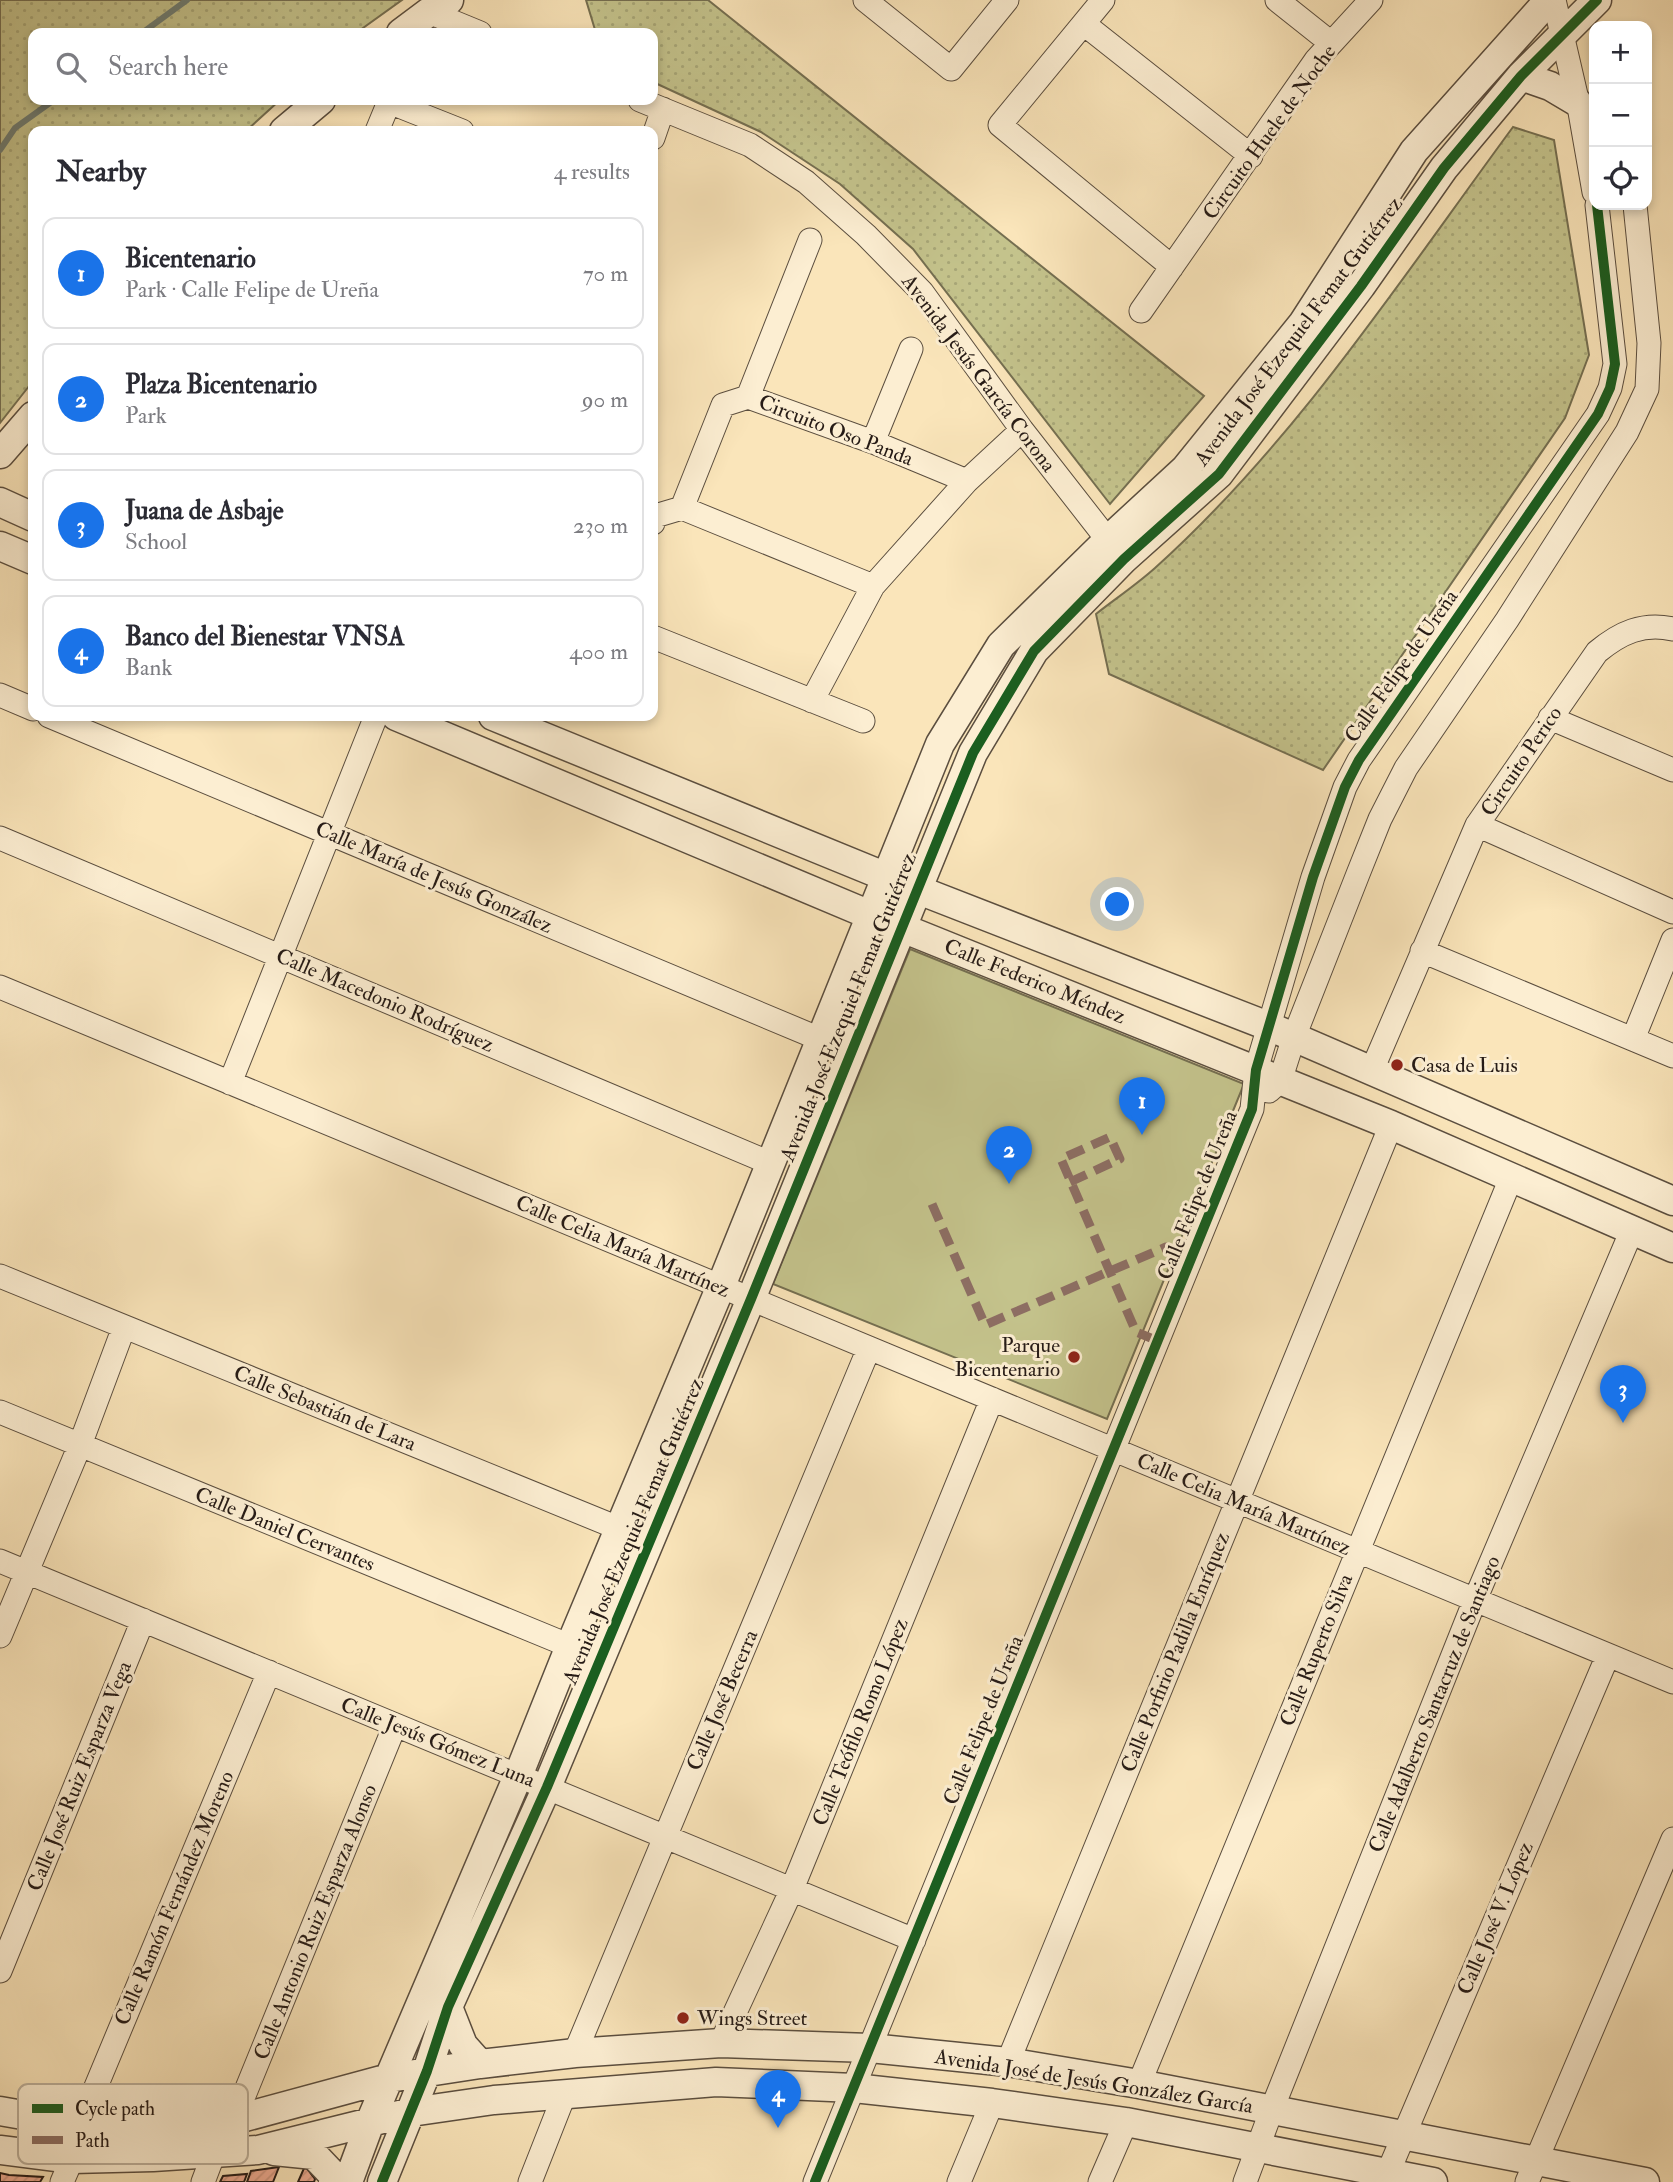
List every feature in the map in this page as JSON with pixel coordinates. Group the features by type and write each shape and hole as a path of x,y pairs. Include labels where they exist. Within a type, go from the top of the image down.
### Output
{"street":[{"path":"865,0 951,69 1007,0"},
{"path":"1103,0 1000,125 1172,267"},
{"path":"1277,0 1331,43"},
{"name":"Circuito Huele de Noche","path":"1141,311 1316,60 1371,0"},
{"path":"1551,0 1562,36 1589,166"},
{"name":"Avenida José Ezequiel Femat Gutiérrez","path":"382,2182 427,2071 448,2007 547,1787 650,1541 973,753 1034,651 1303,323 1414,151 1551,0"},
{"path":"408,28 439,6 472,28"},
{"name":"Avenida José Ezequiel Femat Gutiérrez","path":"348,2182 371,2120 518,1776 721,1286 940,744 1001,645 1115,550 1219,474 1361,286 1444,168 1521,76 1594,7"},
{"path":"1083,24 1251,156"},
{"path":"1521,76 1566,93 1577,102"},
{"path":"290,126 315,105"},
{"path":"379,126 388,105"},
{"path":"397,105 449,126"},
{"name":"Avenida Jesús García Corona","path":"652,105 750,145 806,182 866,235 922,292 1022,430 1115,550"},
{"path":"657,126 663,110"},
{"name":"Calle Felipe de Ureña","path":"815,2182 1268,1075 1281,1031 1313,877 1345,787 1359,760 1598,414 1610,388 1615,364 1598,210"},
{"name":"Calle Felipe de Ureña","path":"1281,1031 1406,768 1507,620 1627,432 1647,389 1649,343 1636,210"},
{"path":"748,397 810,240"},
{"path":"873,442 911,349"},
{"name":"Circuito Oso Panda","path":"682,508 723,405 748,397 873,442 967,481"},
{"path":"0,454 28,422"},
{"path":"812,701 873,586 967,481 1022,430"},
{"path":"0,502 28,515"},
{"path":"658,515 682,508 873,586"},
{"path":"0,546 28,558"},
{"name":"Circuito Perico","path":"1372,1070 1477,825 1597,652 1615,637 1634,629 1658,626 1673,629"},
{"path":"658,639 863,721"},
{"path":"0,695 28,707"},
{"path":"1550,719 1673,770"},
{"name":"Calle María de Jesús González","path":"61,721 820,1038"},
{"path":"230,1083 374,721"},
{"name":"Calle Federico Méndez","path":"408,721 870,915 1391,1125 1673,1248"},
{"name":"Calle Federico Méndez","path":"506,721 916,888 1281,1031 1673,1201"},
{"path":"1477,825 1673,912"},
{"name":"Calle Macedonio Rodríguez","path":"0,838 770,1163"},
{"path":"1633,1039 1673,940"},
{"path":"1422,951 1673,1056"},
{"name":"Calle Celia María Martínez","path":"0,987 1673,1682"},
{"name":"Calle Porfirio Padilla Enríquez","path":"1008,2062 1391,1125"},
{"name":"Calle Ruperto Silva","path":"1139,2084 1511,1178"},
{"name":"Calle Adalberto Santacruz de Santiago","path":"1245,2182 1475,1600 1632,1230"},
{"name":"Calle Sebastián de Lara","path":"0,1276 650,1541"},
{"path":"0,1636 80,1445 124,1327"},
{"name":"Calle José Becerra","path":"575,2053 869,1348"},
{"name":"Calle Teófilo Romo López","path":"721,2043 792,1889 992,1399"},
{"name":"Calle Daniel Cervantes","path":"0,1412 570,1646"},
{"name":"Calle Jesús Gómez Luna","path":"0,1561 914,1940"},
{"name":"Calle José Ruiz Esparza Vega","path":"0,1971 143,1620"},
{"name":"Calle José V. López","path":"1405,2180 1403,2135 1608,1655"},
{"name":"Calle Ramón Fernández Moreno","path":"97,2084 269,1672"},
{"name":"Calle Antonio Ruiz Esparza Alonso","path":"248,2086 395,1725"},
{"path":"1531,2171 1673,1839"},
{"path":"448,2007 463,2045 480,2064"},
{"name":"Avenida José de Jesús González García","path":"248,2116 389,2078 575,2053 721,2043 870,2048 1008,2062 1139,2084 1403,2135 1531,2171 1645,2182"},
{"name":"Avenida José de Jesús González García","path":"248,2151 411,2112 565,2093 716,2082 854,2088 992,2103 1126,2122 1260,2147 1405,2180"},
{"path":"530,2182 565,2093"},
{"path":"959,2182 992,2103"},
{"name":"Avenida José de Jesús González García","path":"0,2111 18,2114"},
{"path":"1100,2182 1126,2122"},
{"name":"Avenida José de Jesús González García","path":"0,2150 18,2155"},
{"path":"258,2150 314,2155 333,2175 333,2182"},
{"name":"Avenida José de Jesús González García","path":"47,2164 67,2170 119,2164"},
{"path":"202,2182 209,2164"}],"shaded area":[{"path":"0,0 402,0 363,28 28,28 28,105 275,105 251,126 28,126 28,387 0,423"},
{"path":"586,0 708,0 1204,396 1110,504 913,249 840,184 761,132 658,84 658,28 594,28"},
{"path":"1513,127 1554,140 1589,355 1565,418 1323,770 1109,674 1096,614 1155,568 1255,467 1345,357"},
{"path":"910,949 1244,1084 1107,1419 773,1284"}],"building":[{"path":"305,2166 315,2179 314,2182 298,2182"},
{"path":"279,2167 273,2182 247,2182 251,2171"},
{"path":"0,2173 43,2177 40,2182 0,2182"},
{"path":"247,2174 244,2182 220,2182 223,2176"}],"waterway":[{"path":"149,28 187,0"},
{"path":"0,150 15,128 47,105"}],"marked path":[{"path":"1070,1182 1120,1159 1110,1137 1061,1159 1070,1181 1080,1202 1136,1332 1158,1341"},
{"path":"932,1204 985,1325 1166,1247 1193,1255"}],"cycle path":[{"path":"382,2182 427,2071 448,2007 547,1787 751,1299 973,753 1034,651 1124,559 1219,474 1361,286 1444,168 1521,76 1597,0"},
{"path":"815,2182 1252,1109 1256,1070 1313,877 1345,787 1359,760 1598,414 1610,388 1615,364 1598,210"}],"place":[{"name":"Casa de Luis","path":"1397,1065"},
{"name":"Bicentenario","path":"1142,1135"},
{"name":"Plaza Bicentenario","path":"1009,1184"},
{"name":"Parque Bicentenario","path":"1074,1357"},
{"name":"Juana de Asbaje","path":"1623,1423"},
{"name":"Wings Street","path":"683,2018"},
{"name":"Banco del Bienestar VNSA","path":"778,2128"}]}
